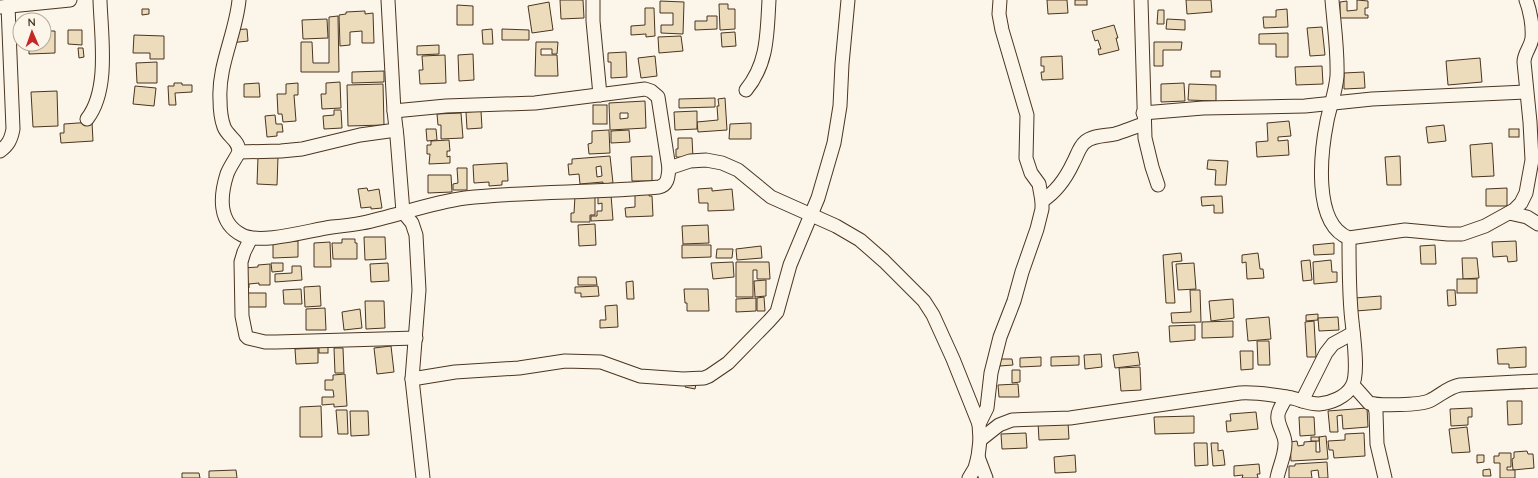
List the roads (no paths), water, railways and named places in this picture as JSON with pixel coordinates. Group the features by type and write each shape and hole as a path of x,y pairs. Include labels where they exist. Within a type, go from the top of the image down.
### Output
{"street":[{"path":"0,151 7,146 12,137 13,129 4,6 70,0"},
{"path":"87,119 97,102 102,73 100,0"},
{"path":"239,0 220,88 221,111 224,127 238,144 239,152 225,182 223,192 223,211 228,225 241,235 251,238 280,236 362,223 423,206 463,199 498,195 659,188 668,180 669,168 658,98 655,94 645,89 535,102 446,106 394,111"},
{"path":"388,0 394,111 403,212 412,222 415,229 419,290 412,379 423,478"},
{"path":"593,0 593,21 600,95"},
{"path":"746,90 760,69 765,50 769,0"},
{"path":"412,379 455,372 519,368 566,361 601,362 630,374 646,377 683,379 709,376 728,363 776,312 790,264 818,198 834,143 839,113 848,0"},
{"path":"979,424 987,408 991,373 1000,337 1014,301 1042,209 1039,184 1031,173 1026,158 1027,115 1002,30 999,14 1000,0"},
{"path":"1141,0 1144,118 1148,154 1158,185"},
{"path":"1332,0 1337,77 1324,137 1322,170 1324,205 1332,225 1343,235 1349,238 1405,230 1462,234 1485,226 1514,210 1521,203 1526,193 1534,159"},
{"path":"1526,0 1535,33 1524,55 1526,92 1534,159 1538,179"},
{"path":"1042,201 1050,196 1060,185 1086,141 1091,138 1116,134 1144,118 1203,108 1331,105 1348,101 1372,99 1526,92"},
{"path":"239,152 302,149 360,135 396,130"},
{"path":"669,168 690,161 706,160 722,163 738,170 771,197 836,226 860,240 884,261 924,301 933,315 953,359 979,424 980,440 978,457 975,468 969,478"},
{"path":"1509,213 1527,217 1538,224"},
{"path":"251,238 241,262 242,316 246,337 265,342 416,338"},
{"path":"980,440 999,425 1012,420 1070,418 1240,393 1286,397 1319,404 1331,401 1347,393 1353,385 1355,371 1349,276 1349,238"},
{"path":"1302,401 1326,353 1333,344 1353,333"},
{"path":"1353,385 1366,402 1374,404 1424,403 1452,387 1460,385 1538,381"},
{"path":"1277,478 1285,446 1285,438 1278,422 1278,416 1286,397"},
{"path":"1374,404 1376,412 1377,444 1385,478"},
{"path":"978,457 986,478"}]}
